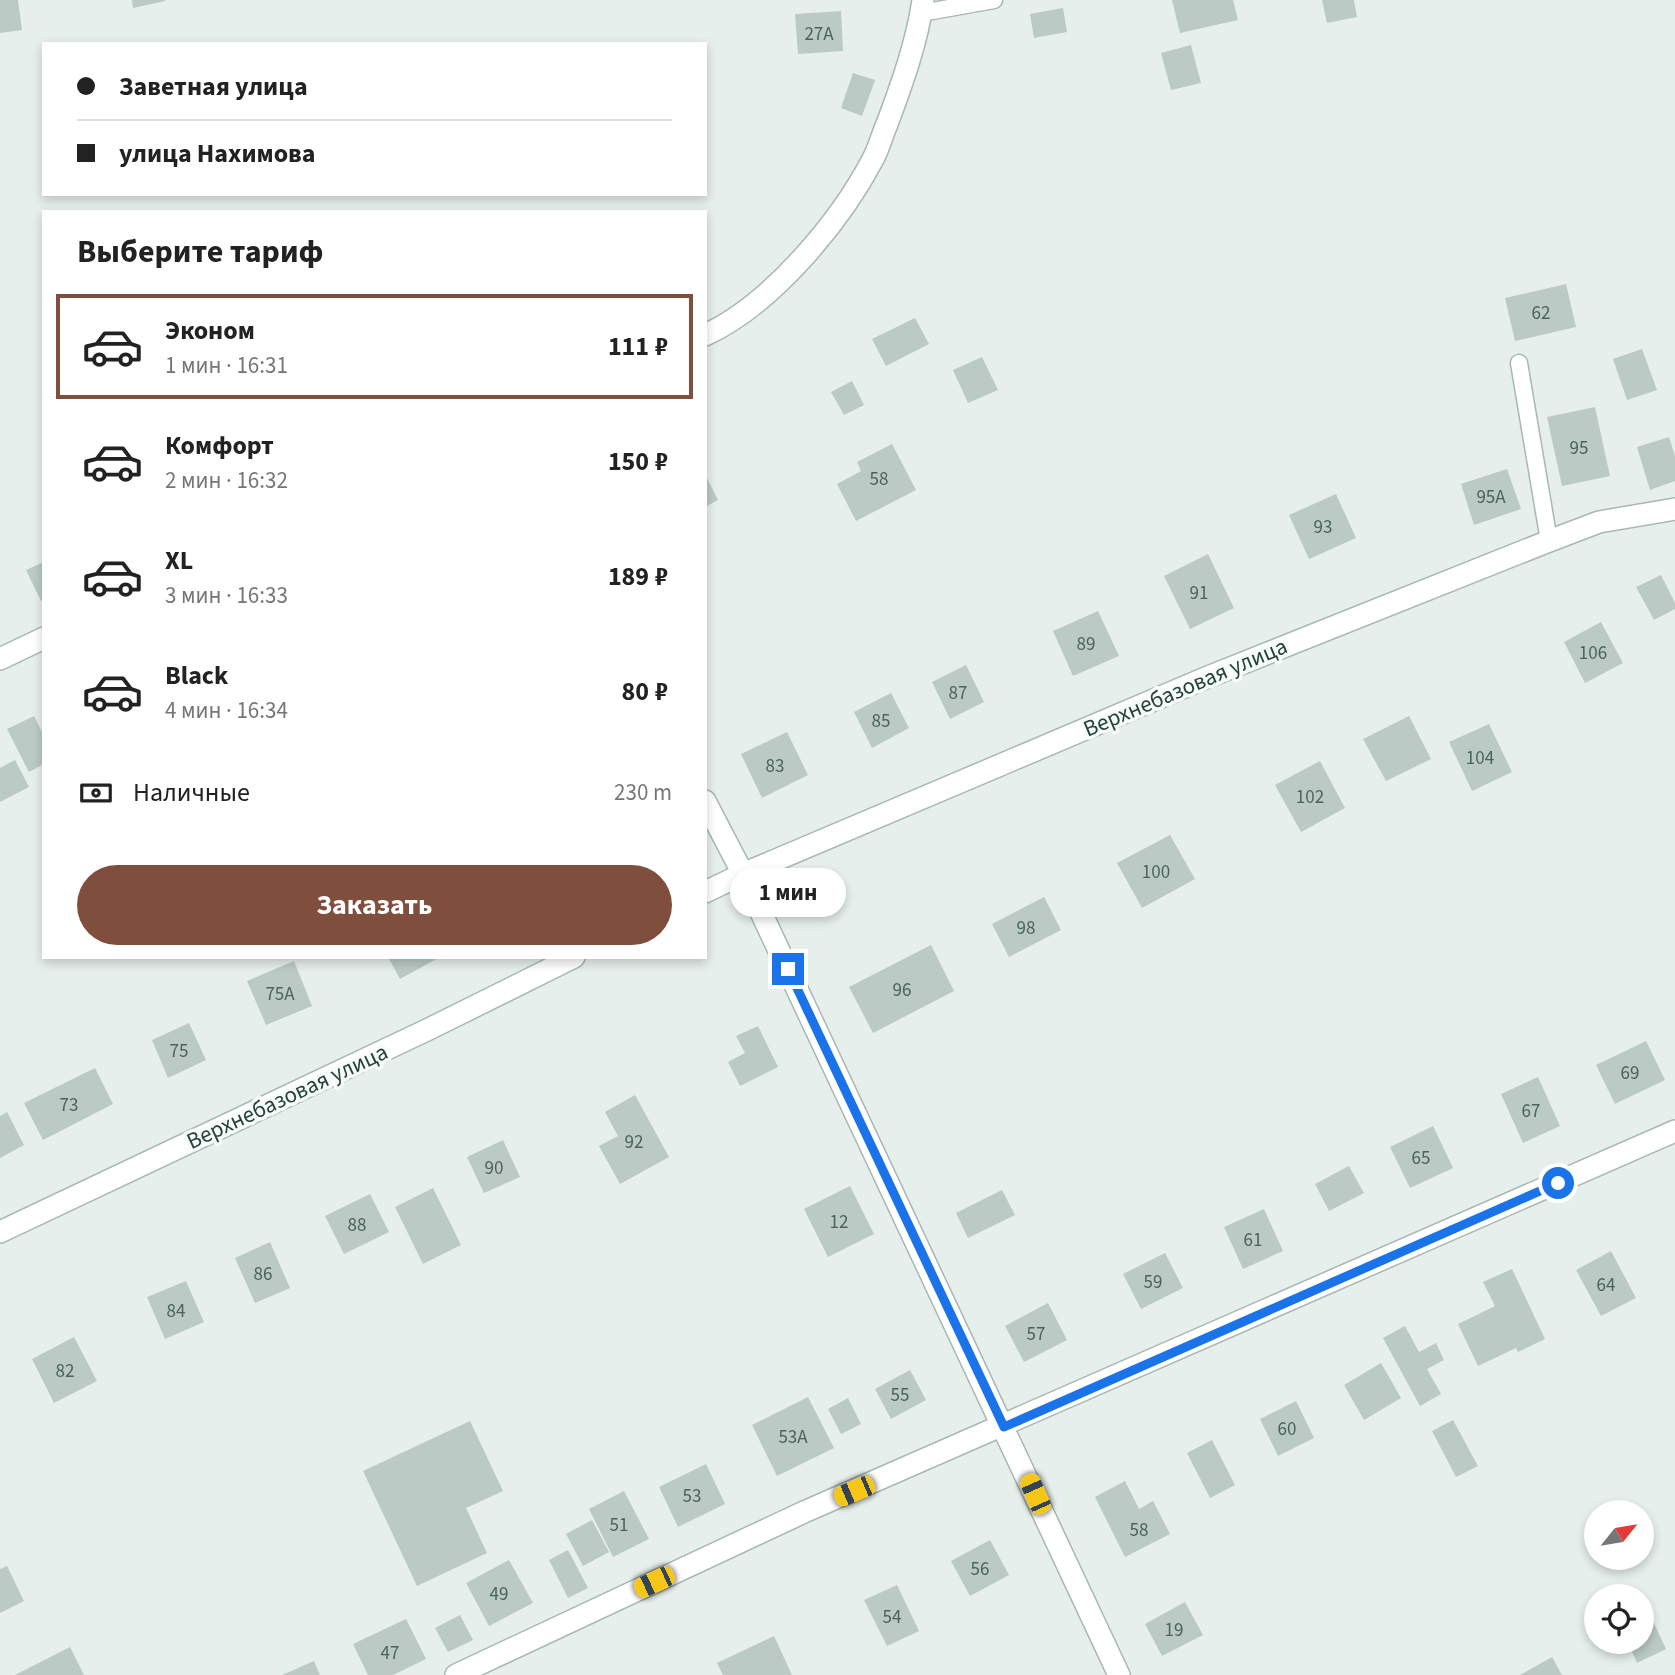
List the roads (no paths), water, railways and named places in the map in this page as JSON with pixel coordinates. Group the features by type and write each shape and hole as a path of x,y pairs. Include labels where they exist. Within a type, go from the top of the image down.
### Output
{"street":[{"path":"707,334 727,325 772,288 809,252 841,209 873,158 900,90 922,7"},
{"name":"Верхнебазовая улица","path":"707,891 1219,672 1549,541 1599,522 1675,509"},
{"path":"0,659 42,639"},
{"path":"707,805 743,874 1119,1675"},
{"name":"Верхнебазовая улица","path":"0,1232 417,1035 570,959"},
{"path":"456,1675 804,1512 1004,1427 1675,1131"}],"lane":[{"path":"922,7 994,0"},
{"path":"1519,363 1549,541"}]}
